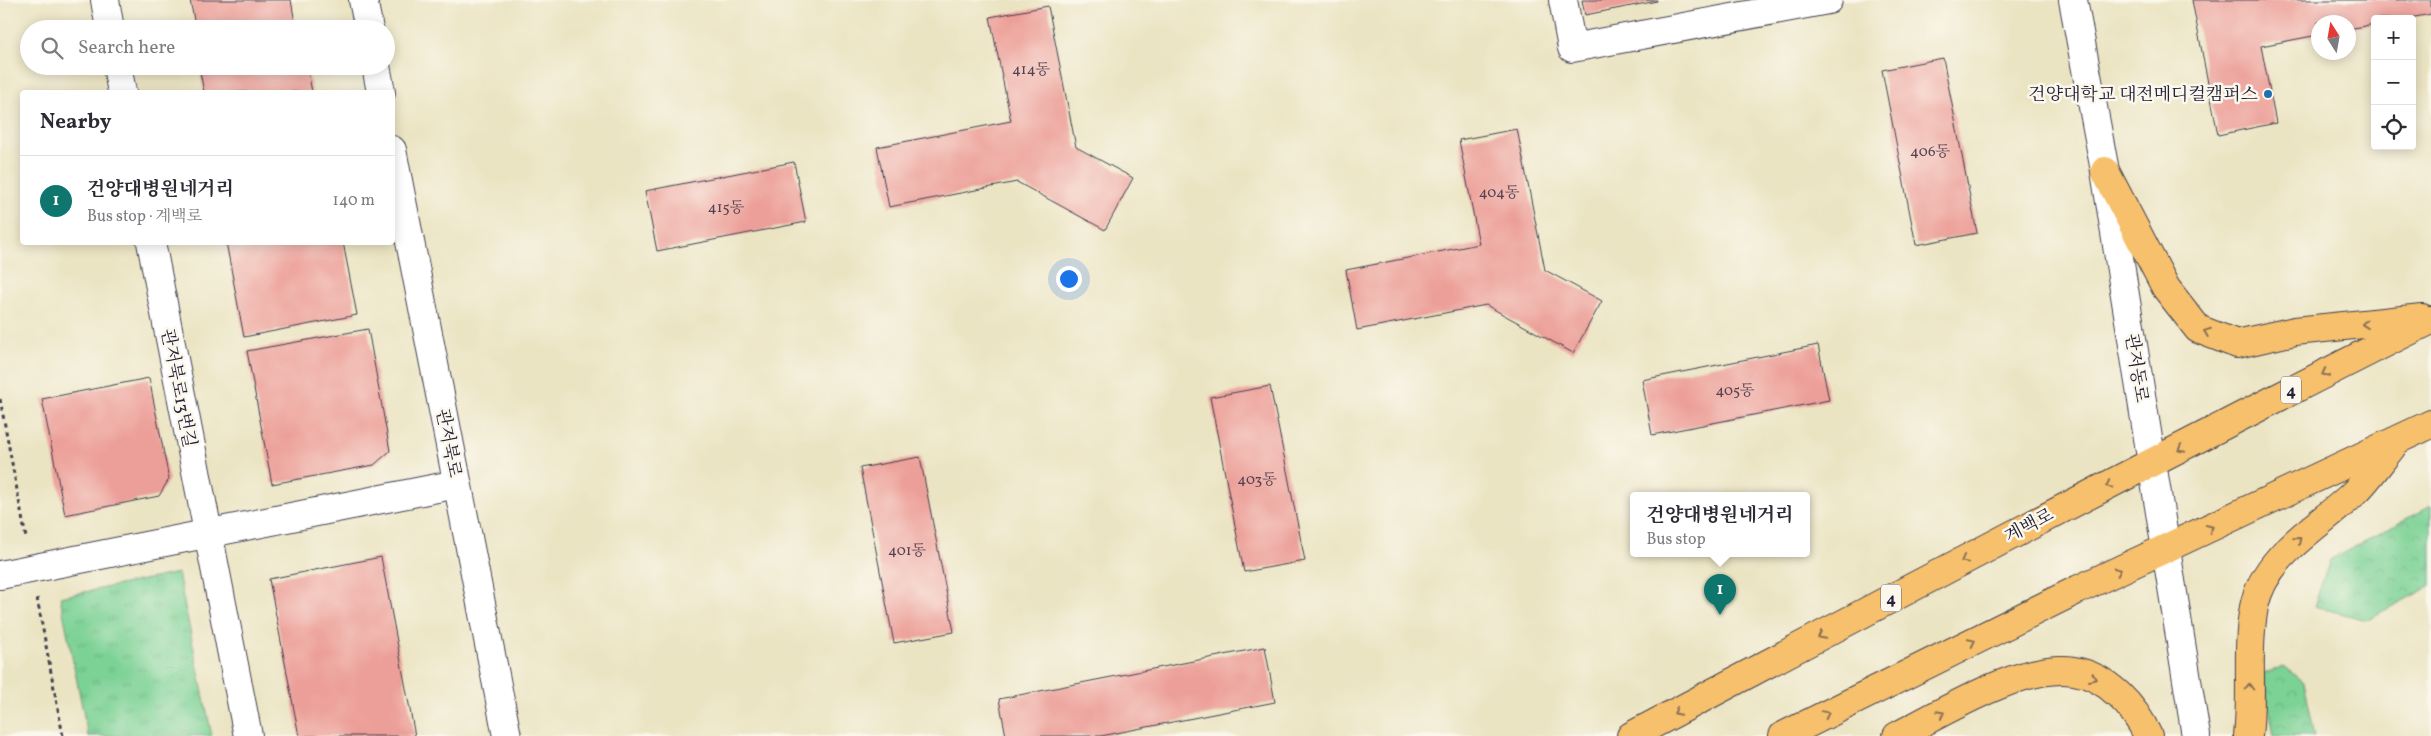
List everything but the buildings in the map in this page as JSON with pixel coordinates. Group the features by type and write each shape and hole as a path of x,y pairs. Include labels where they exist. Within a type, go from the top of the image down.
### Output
{"main road":[{"path":"2105,171 2166,288 2198,329 2237,344 2294,331 2431,318"},
{"name":"계백로","path":"1631,736 2057,510 2152,464 2431,318"},
{"path":"1783,736 2079,589 2397,442 2431,424"},
{"path":"2248,736 2250,637 2255,604 2268,574 2291,546 2356,491 2397,442"},
{"path":"1897,736 1988,690 2052,670 2074,671 2098,680 2111,689 2141,721 2148,736"}],"street":[{"path":"105,0 108,20"},
{"path":"363,0 367,20"},
{"path":"1563,0 1572,48 1828,0"},
{"name":"관저동로","path":"2073,0 2105,171 2196,736"},
{"path":"119,75 122,90"},
{"path":"378,75 381,90"},
{"name":"관저북로","path":"395,165 507,736"},
{"name":"관저북로13번길","path":"152,245 248,736"},
{"path":"0,575 458,484"}],"green space":[{"path":"2431,506 2431,586 2366,620 2314,606 2330,560"},
{"path":"178,573 212,736 88,736 60,597"},
{"path":"2284,666 2304,682 2315,736 2274,736 2263,674"}],"place":[{"name":"건양대학교 대전메디컬캠퍼스","path":"2268,94"},
{"name":"건양대병원네거리","path":"1720,615"}]}
